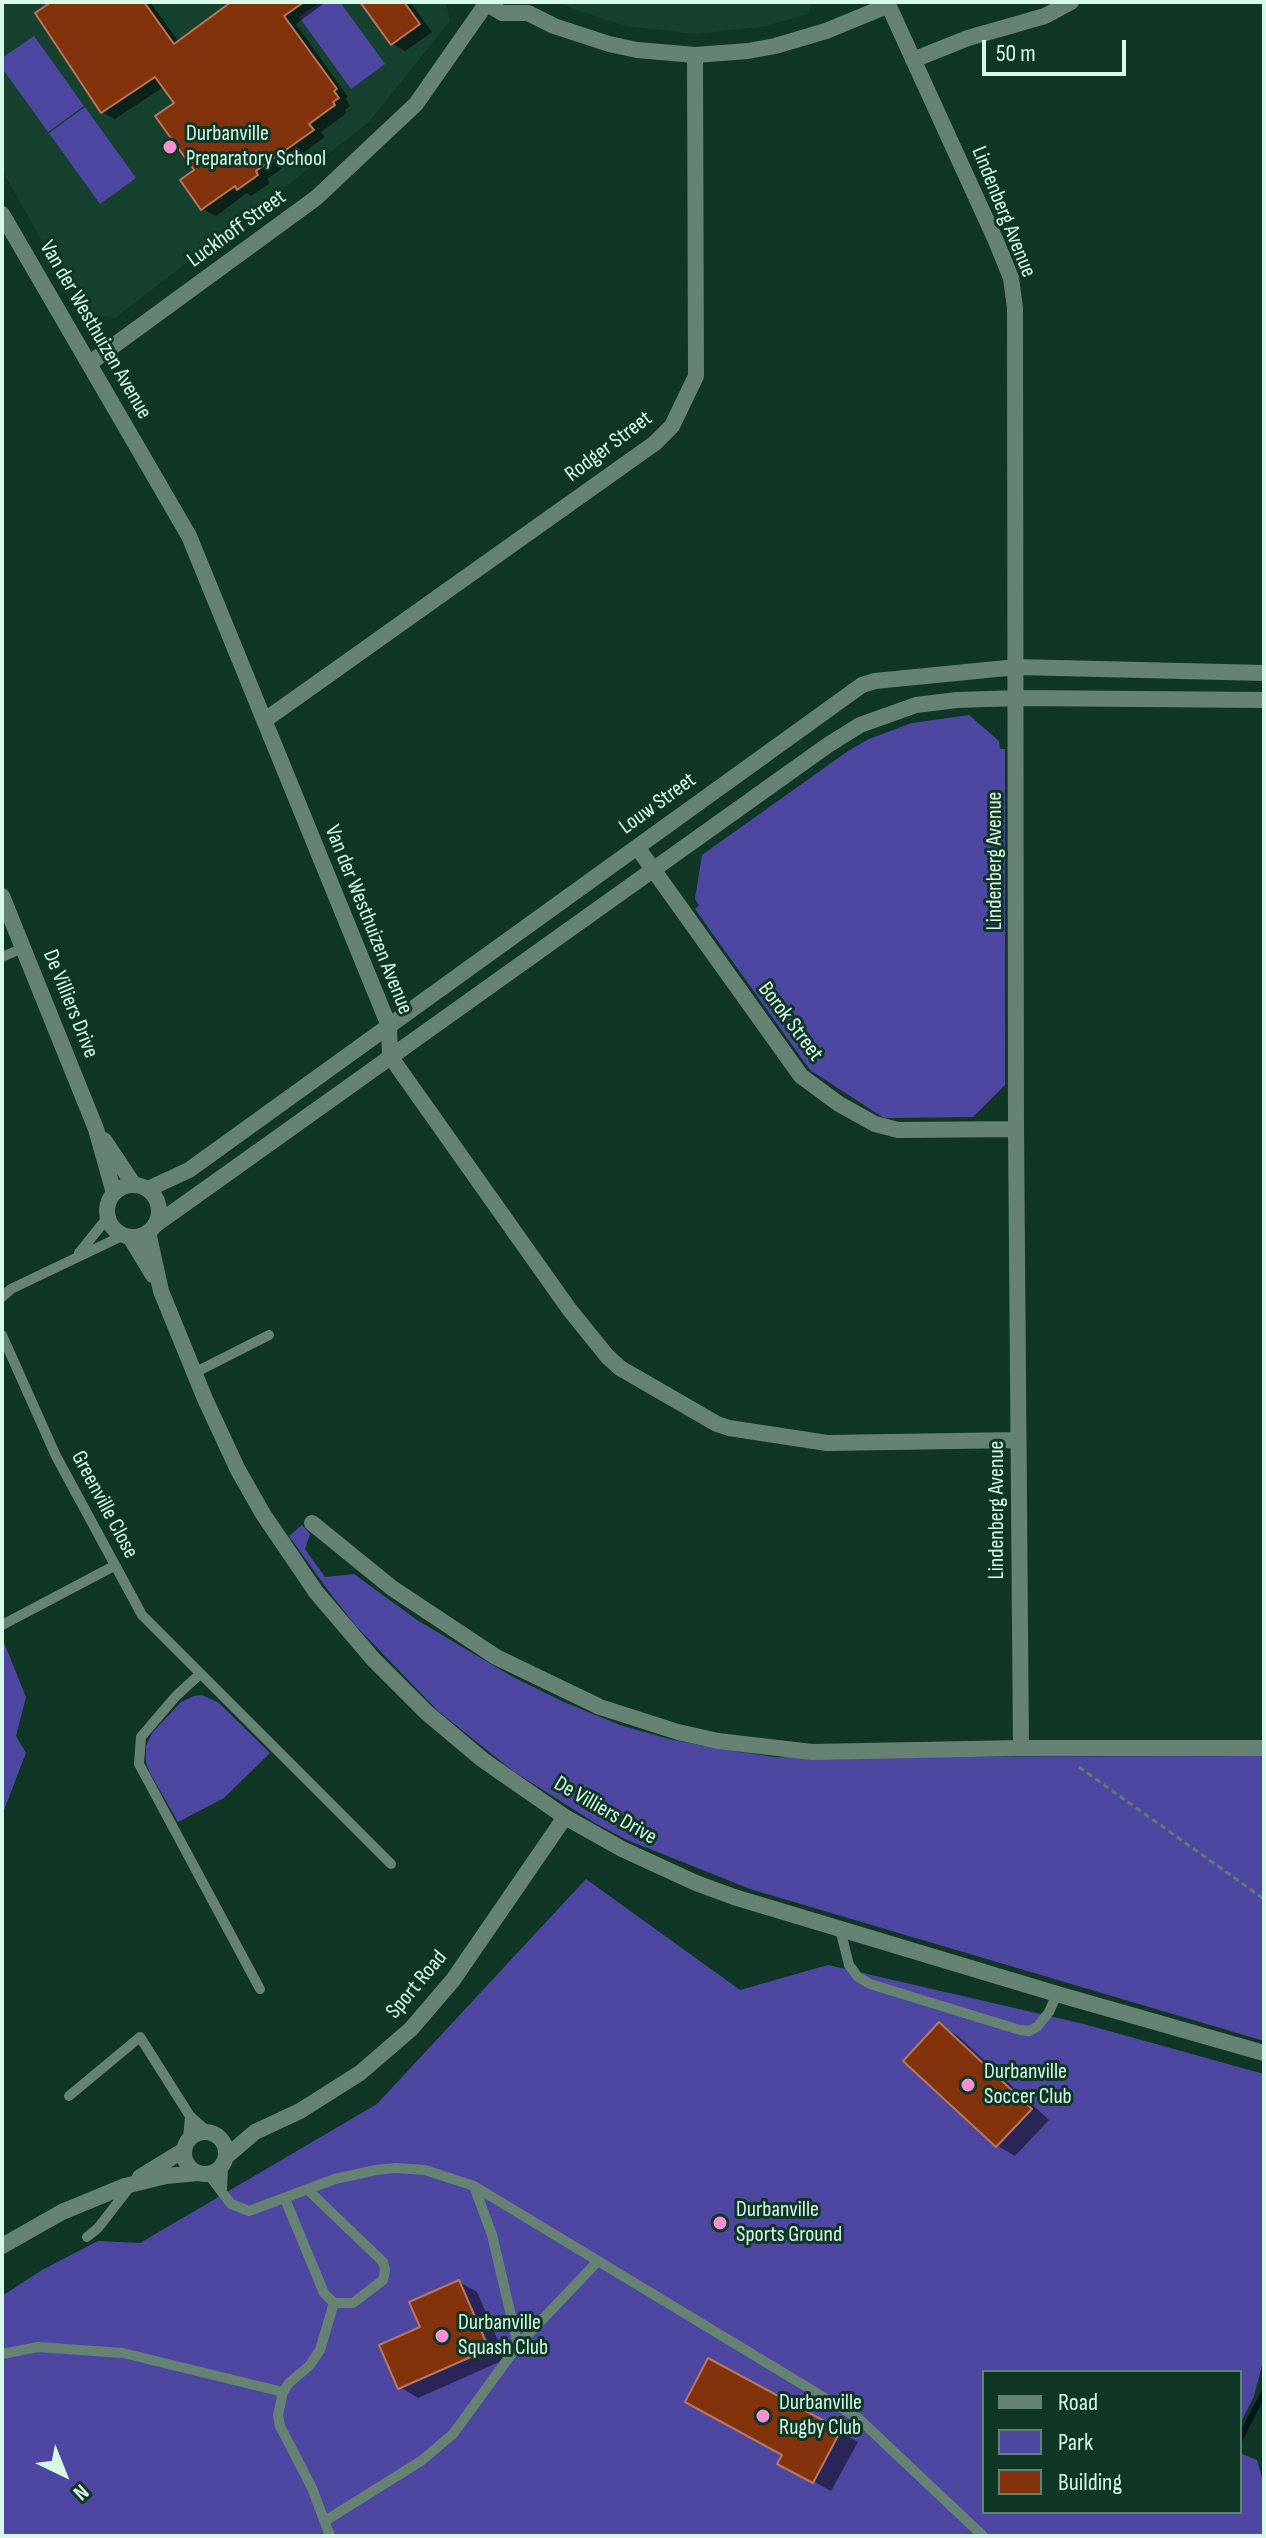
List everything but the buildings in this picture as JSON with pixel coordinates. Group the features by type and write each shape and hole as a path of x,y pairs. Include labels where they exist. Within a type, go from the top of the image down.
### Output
{"street":[{"path":"913,60 968,38 1045,16 1071,2"},
{"path":"485,3 502,13 528,13 568,31 609,44 695,55 735,53 775,46 826,31 888,4"},
{"name":"Luckhoff Street","path":"90,363 316,198 416,104 485,3"},
{"name":"Lindenberg Avenue","path":"888,4 1011,278 1015,308 1016,1129 1021,1748"},
{"name":"Rodger Street","path":"265,720 655,443 672,426 696,376 695,55"},
{"name":"Van der Westhuizen Avenue","path":"2,214 189,536 389,1026 390,1056"},
{"name":"Louw Street","path":"141,1187 189,1170 862,685 875,681 1017,667 1264,673"},
{"path":"151,1228 159,1206 141,1187 126,1185 114,1193 107,1208 111,1225 127,1236 151,1228 860,725 916,705 1017,698 1264,700"},
{"name":"Borok Street","path":"637,847 801,1076 826,1095 875,1124 898,1130 1016,1129"},
{"name":"De Villiers Drive","path":"2,896 9,952 96,1129 114,1193"},
{"path":"390,1056 569,1309 620,1368 729,1428 827,1443 1018,1440"},
{"name":"De Villiers Drive","path":"96,1129 141,1187"},
{"name":"De Villiers Drive","path":"151,1228 161,1291"},
{"name":"De Villiers Drive","path":"127,1236 161,1291 216,1425 263,1514 316,1592 400,1687 455,1737 565,1817 622,1849 734,1897 1264,2053"},
{"path":"312,1523 392,1588 463,1638 562,1691 639,1720 718,1741 812,1752 1264,1748"},
{"name":"Sport Road","path":"225,2160 255,2132 331,2093 360,2073 411,2029 453,1980 565,1817"},
{"path":"2,2246 62,2212 129,2185 166,2176 217,2171 225,2160 226,2147 212,2132 196,2133 186,2145 129,2185"},
{"name":"Sport Road","path":"212,2132 255,2132"},
{"path":"186,2145 185,2161 190,2168 203,2174"}],"lane":[{"path":"78,1255 108,1217"},
{"path":"2,1297 11,1289 78,1255 127,1236"},
{"name":"Greenville Close","path":"2,1335 56,1456 142,1615 391,1864"},
{"path":"194,1373 269,1335"},
{"path":"2,1625 114,1566"},
{"path":"200,1674 176,1696 141,1737 139,1764 260,1989"},
{"path":"840,1929 849,1965 858,1977 870,1984 945,2007 1029,2031 1045,2018 1057,1994"},
{"path":"69,2096 140,2037 190,2116 212,2132"},
{"path":"186,2145 190,2116"},
{"path":"222,2190 225,2160"},
{"path":"203,2174 222,2190 231,2204 242,2210 256,2210 356,2174 396,2168 440,2174 474,2186 858,2418 983,2536"},
{"path":"87,2237 98,2228 129,2185"},
{"path":"474,2186 492,2235 518,2345"},
{"path":"285,2199 324,2293 334,2303 344,2305 357,2301 383,2280 385,2266 381,2258 308,2190"},
{"path":"325,2521 421,2461 453,2434 518,2345 598,2261"},
{"path":"330,2536 280,2426 279,2403 289,2383 309,2366 320,2350 334,2303"},
{"path":"2,2354 38,2347 109,2351 283,2392"}],"path":[{"path":"1061,1749 1083,1772 1264,1899"}],"shaded area":[{"name":"Durbanville Preparatory School","path":"2,2 446,2 450,21 368,123 115,318 83,314 2,170"},
{"path":"554,2 812,2 808,14 767,26 695,34 626,26"}],"green space":[{"path":"321,2 340,2 385,64 351,89 299,17"},
{"path":"34,36 84,106 48,132 2,68 2,58"},
{"path":"85,107 136,178 100,204 49,133"},
{"path":"969,715 999,741 1000,749 1005,749 1005,1085 973,1117 884,1118 810,1070 695,909 699,905 695,899 702,855 869,739 912,723"},
{"path":"302,1525 310,1534 305,1549 325,1577 354,1574 417,1620 511,1676 620,1725 669,1739 775,1757 1264,1756 1264,2041 750,1889 625,1839 595,1823 513,1771 438,1711 355,1625 327,1589 289,1536"},
{"path":"2,1638 26,1697 16,1736 26,1753 2,1815"},
{"path":"202,1695 219,1703 270,1753 224,1798 178,1822 149,1771 146,1746 152,1733 181,1702"},
{"name":"Durbanville Sports Ground","path":"586,1879 740,1990 828,1965 1084,2024 1264,2074 1264,2358 1254,2396 1242,2420 1242,2370 982,2370 982,2514 1242,2514 1242,2454 1257,2460 1264,2485 1264,2536 2,2536 2,2296 42,2270 98,2241 140,2243 377,2104"}],"waterway":[{"path":"1242,2435 1264,2392"}],"place":[{"name":"Durbanville Preparatory School","path":"170,147"},
{"name":"Durbanville Soccer Club","path":"968,2085"},
{"name":"Durbanville Sports Ground","path":"720,2223"},
{"name":"Durbanville Squash Club","path":"442,2336"},
{"name":"Durbanville Rugby Club","path":"763,2416"}]}
